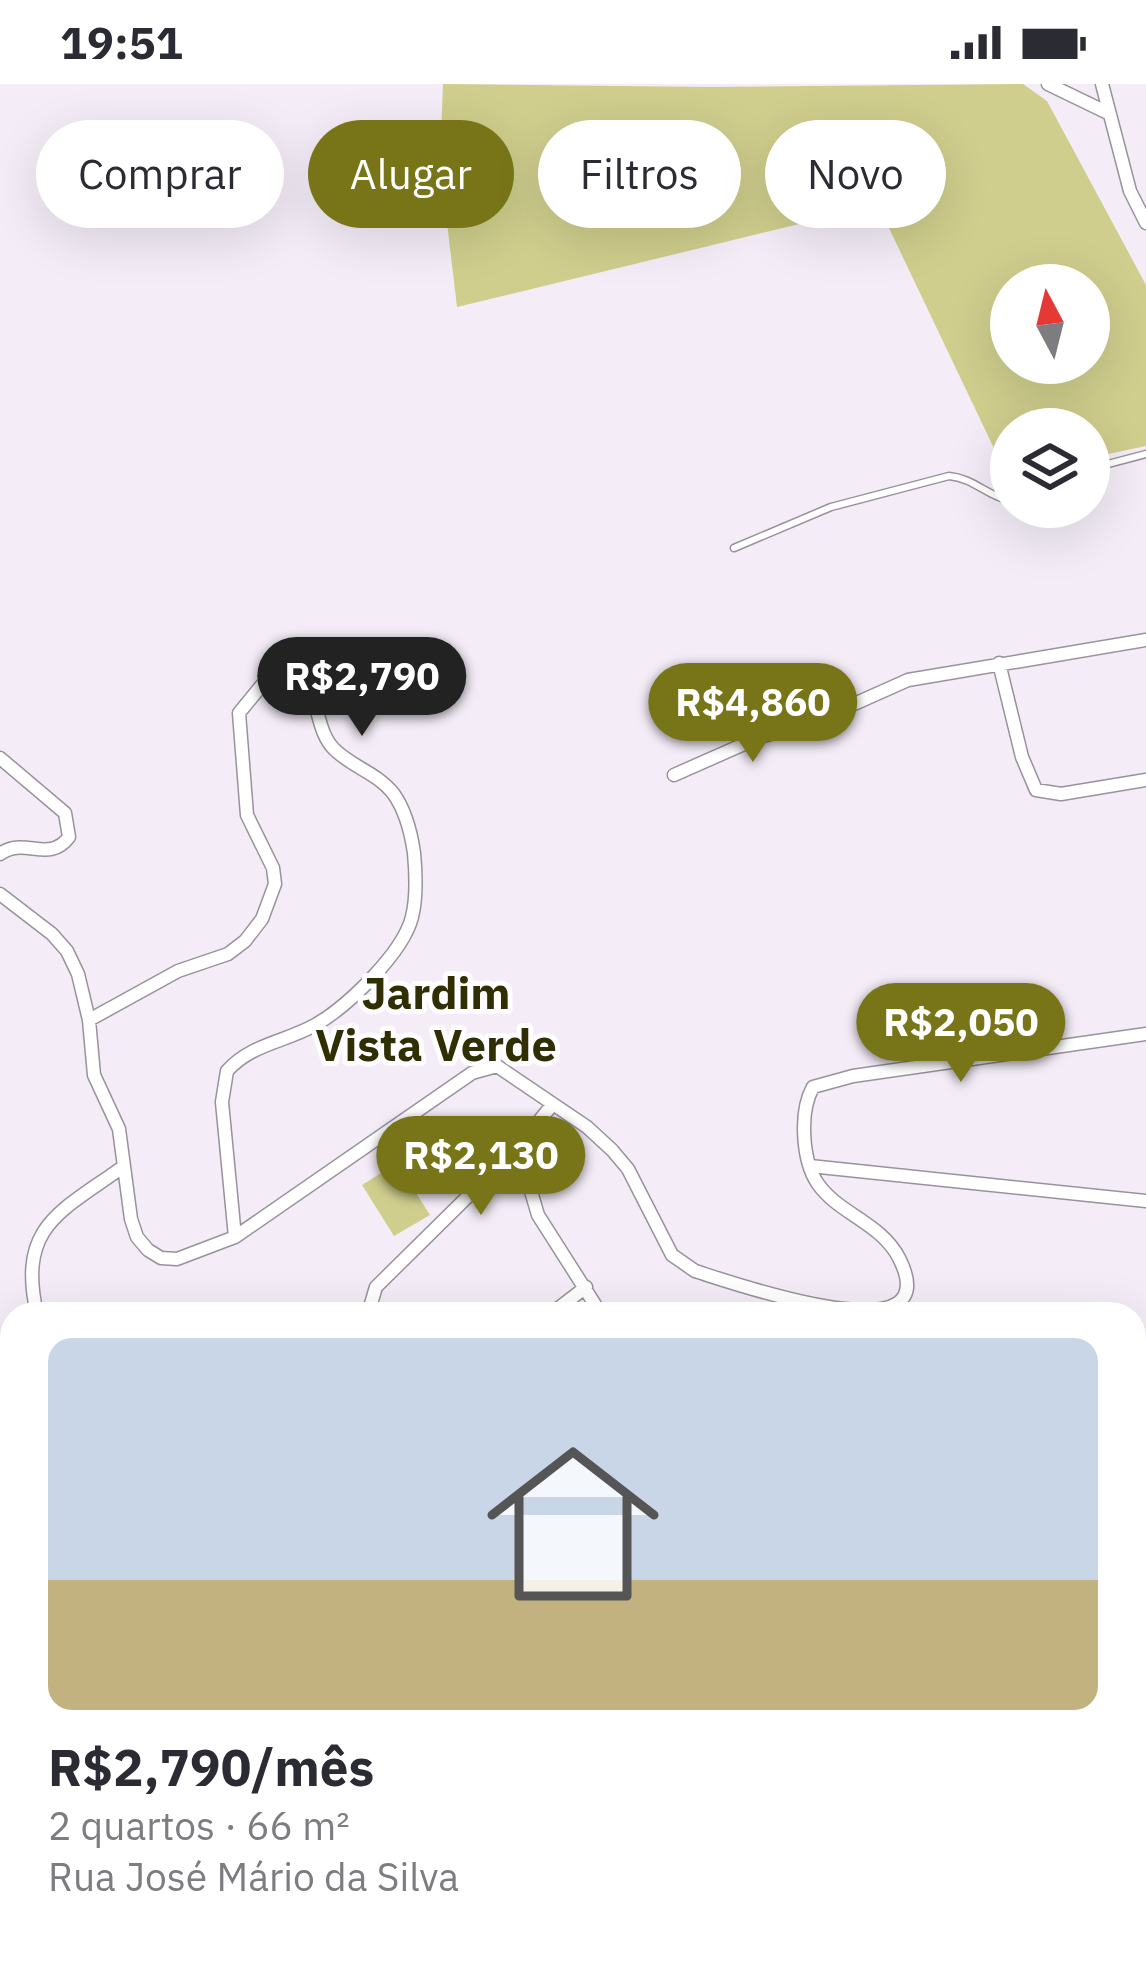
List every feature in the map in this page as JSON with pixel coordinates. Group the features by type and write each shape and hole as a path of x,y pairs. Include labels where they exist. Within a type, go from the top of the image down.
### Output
{"street":[{"path":"1048,84 1108,113"},
{"path":"1102,84 1130,191 1146,223"},
{"path":"674,775 908,680 1146,640"},
{"path":"999,663 1022,757 1036,790 1061,794 1146,780"},
{"path":"89,1020 178,971 228,954 262,919 275,884 273,868 247,814 239,713 262,685 300,676 310,689 331,746 380,779 406,815 416,899 401,942 332,1015 289,1038 256,1048 227,1071 222,1084 223,1123 235,1237"},
{"path":"0,758 64,813 70,825 69,837 57,850 49,853 21,846 0,854"},
{"path":"0,895 52,934 78,974 89,1020 94,1076 119,1129 131,1219 137,1237 161,1258 177,1259 235,1237 361,1146 487,1066 507,1069 587,1127 620,1160 672,1255 695,1271 808,1302"},
{"path":"897,1302 905,1278 892,1247 823,1191 810,1166 805,1110 813,1087 826,1081 1146,1034"},
{"path":"372,1302 376,1287 518,1148 552,1105"},
{"path":"518,1148 538,1215 594,1302"},
{"path":"35,1302 30,1270 38,1239 58,1214 124,1166"},
{"path":"810,1166 1146,1201"},
{"path":"567,1302 586,1287"}],"lane":[{"path":"1110,464 1146,454"},
{"path":"734,548 831,508 949,476 964,477 990,494"}],"shaded area":[{"path":"443,84 1023,84 1047,101 1146,285 1146,446 1110,454 1110,408 990,408 990,440 889,228 946,228 946,120 765,120 765,228 783,228 457,307 448,228 514,228 514,120 442,120"},
{"path":"397,1163 430,1215 394,1236 362,1185"}],"district":[{"name":"Jardim Vista Verde","path":"436,1018"}]}
